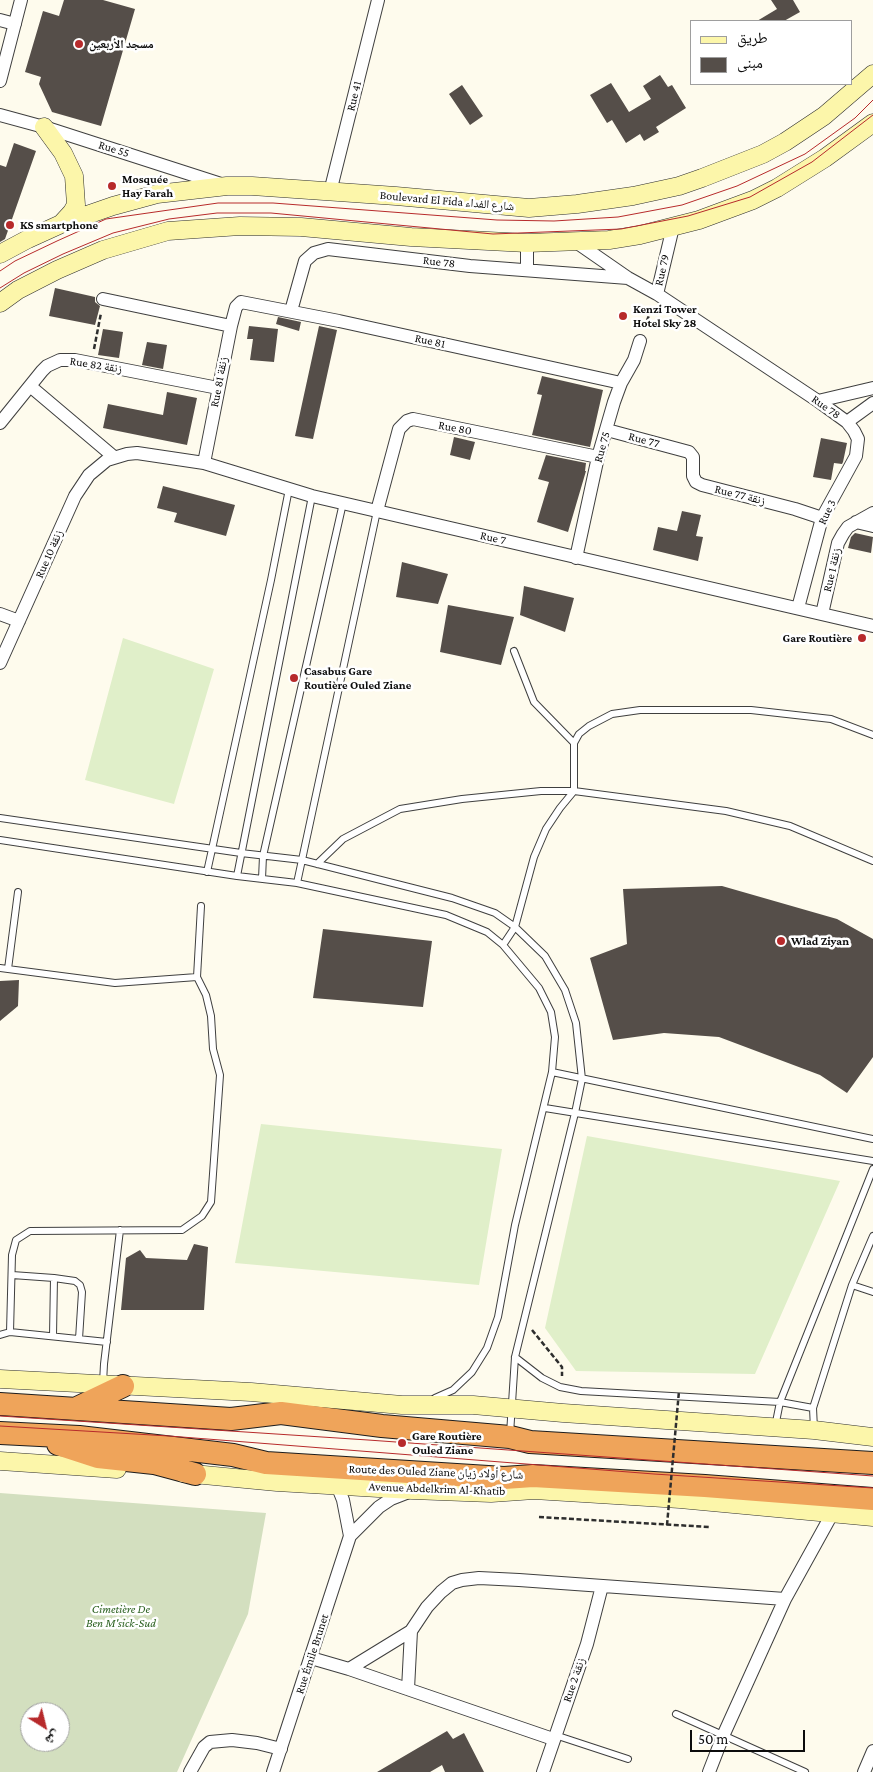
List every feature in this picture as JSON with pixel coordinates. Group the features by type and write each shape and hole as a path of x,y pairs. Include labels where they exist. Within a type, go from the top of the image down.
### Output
{"highway":[{"path":"77,1409 113,1385"},
{"path":"0,1404 232,1419 281,1413 382,1426 510,1437 530,1442 873,1464"},
{"name":"Route des Ouled Ziane شارع أولاد زيان","path":"0,1433 79,1437 233,1455 266,1463 497,1485 542,1476 873,1499"},
{"path":"33,1434 98,1457 154,1463 195,1474"}],"main road":[{"name":"Boulevard El Fida شارع الفداء","path":"0,254 61,224 113,206 157,194 227,186 252,186 423,198 529,208 577,204 657,191 722,171 785,142 830,111 873,74"},
{"path":"0,303 18,290 95,253 168,231 240,226 300,227 411,237 527,244 609,240 640,235 727,210 777,188 826,158 873,123"},
{"path":"44,127 63,153 74,176 76,205 61,224"},
{"path":"0,1379 252,1392 402,1405 473,1405 814,1430 873,1437"},
{"name":"Avenue Abdelkrim Al-Khatib","path":"0,1461 412,1490 497,1485 534,1490 680,1499 873,1517"}],"street":[{"path":"0,81 22,0"},
{"name":"Rue 41","path":"330,192 378,0"},
{"path":"0,20 15,24"},
{"name":"Rue 55","path":"0,115 44,127 227,186"},
{"name":"Rue 79","path":"656,294 672,227"},
{"name":"Rue 78","path":"576,242 847,422"},
{"path":"527,244 527,270"},
{"name":"Rue 78","path":"291,311 308,257 320,250 328,249 470,266 628,278"},
{"path":"103,299 231,326"},
{"name":"Rue 81","path":"239,303 247,302 291,311 621,383"},
{"name":"Rue 81 زنقة","path":"204,463 231,326 236,307 239,303"},
{"name":"Rue 75","path":"576,558 598,457 621,383 634,360 640,341"},
{"name":"Rue 82 زنقة","path":"0,423 42,372 60,360 75,360 218,388"},
{"path":"30,386 114,457"},
{"path":"818,401 873,388"},
{"path":"847,422 873,403"},
{"name":"Rue 80","path":"377,511 399,429 407,421 413,420 598,457"},
{"name":"Rue 3","path":"798,608 822,518 856,456 858,439 847,422"},
{"name":"Rue 77","path":"607,430 682,450"},
{"name":"Rue 77 زنقة","path":"682,450 689,452 693,457 694,476 696,482 702,486 795,509 822,518"},
{"name":"Rue 7","path":"114,457 137,454 204,463 312,496 873,626"},
{"name":"Rue 10 زنقة","path":"0,662 75,496 89,475 107,460 114,457"},
{"name":"Rue 1 زنقة","path":"822,614 838,543 848,527 873,513"},
{"path":"856,522 873,526"},
{"path":"0,614 19,621"},
{"name":"Rue Émile Brunet","path":"337,1485 343,1500 350,1536"},
{"name":"Rue Émile Brunet","path":"274,1772 350,1536 379,1507 391,1498 412,1490"},
{"path":"709,1772 723,1736 786,1599 832,1514"},
{"path":"349,1669 411,1631 427,1607 441,1592 452,1583 462,1580 479,1578 519,1580 786,1599"},
{"name":"Rue 2 زنقة","path":"543,1772 587,1644 602,1586"},
{"path":"408,1689 411,1631"},
{"path":"311,1658 554,1737"},
{"path":"190,1772 204,1747 210,1742 232,1740 257,1743 281,1749"},
{"path":"864,1772 873,1750"}],"lane":[{"path":"207,872 289,489"},
{"path":"237,876 312,496"},
{"path":"262,879 263,856 343,503"},
{"path":"298,883 377,511"},
{"path":"514,651 534,702 574,743"},
{"path":"503,945 514,928 534,857 546,829 574,791 574,743 579,734 589,726 612,714 640,710 752,710 831,719 873,735"},
{"path":"317,864 343,839 400,809 498,794 541,791 574,791 735,813 790,826 873,861"},
{"path":"0,818 212,849 302,860 452,898 495,913 545,956 565,990 576,1023 582,1079 515,1357 510,1409 510,1437"},
{"path":"0,840 207,872 298,883 446,915 487,932 503,945 540,988 551,1012 554,1037 552,1072 545,1108 515,1225 498,1317 487,1348 472,1372 453,1390 441,1397 402,1405"},
{"path":"8,969 18,892"},
{"path":"10,1332 12,1255 16,1240 30,1231 182,1230 202,1216 211,1202 220,1075 213,1049 211,1016 206,994 197,977 201,906"},
{"path":"0,968 115,982 197,977"},
{"path":"552,1072 873,1139"},
{"path":"545,1108 873,1161"},
{"path":"775,1428 780,1402 873,1169"},
{"path":"113,1385 107,1342 120,1230"},
{"path":"814,1430 813,1408 852,1285 873,1236"},
{"path":"12,1276 54,1278 75,1281 80,1285 82,1292 79,1339"},
{"path":"53,1336 54,1278"},
{"path":"852,1285 873,1292"},
{"path":"0,1335 10,1332 107,1342"},
{"path":"515,1357 542,1378 560,1387 582,1391 780,1402 813,1408"},
{"path":"676,1714 805,1772"},
{"path":"554,1737 628,1759"}],"path":[{"name":"Rue 79","path":"640,341 656,294"},
{"path":"91,363 103,299"},
{"path":"524,1321 562,1367 563,1383"},
{"path":"667,1525 679,1391"},
{"path":"539,1517 709,1527"}],"green space":[{"path":"123,638 214,669 174,804 85,780"},
{"path":"261,1124 502,1149 479,1285 235,1263"},
{"path":"587,1136 840,1181 755,1374 576,1371 545,1328"},
{"name":"Cimetière De Ben M'sick-Sud","path":"0,1493 266,1513 248,1614 177,1772 0,1772"}],"building":[{"name":"مسجد الأربعين","path":"64,0 103,0 135,9 101,126 52,112 39,84 41,77 25,72 43,11 59,16"},
{"path":"771,0 793,0 800,12 786,20 759,20 777,9"},
{"path":"660,75 668,87 672,85 686,108 656,127 659,132 644,141 640,134 626,143 612,120 607,123 590,95 611,83 629,112 651,99 643,86"},
{"path":"462,85 483,116 470,125 449,94"},
{"path":"14,143 36,151 5,239 0,242 0,165 6,167"},
{"path":"55,288 95,297 95,302 100,306 95,325 49,316"},
{"path":"278,317 301,322 299,331 276,324"},
{"path":"249,326 278,329 274,362 250,360 253,339 247,339"},
{"path":"319,326 337,330 313,439 295,436"},
{"path":"103,329 123,332 119,358 98,355"},
{"path":"147,342 167,345 163,369 142,365"},
{"path":"542,376 603,390 590,447 532,435 542,395 537,394"},
{"path":"167,392 197,398 187,445 103,428 108,404 163,415"},
{"path":"454,437 475,442 470,460 450,455"},
{"path":"821,438 847,443 842,464 834,463 831,480 813,477"},
{"path":"546,455 586,463 586,471 568,532 537,522 549,482 538,479"},
{"path":"163,486 235,505 226,536 174,522 177,513 157,508"},
{"path":"682,511 701,515 696,536 703,537 698,561 653,550 658,527 677,531"},
{"path":"855,533 873,537 871,553 848,548 851,537"},
{"path":"402,562 448,574 438,604 396,597"},
{"path":"524,586 574,598 565,632 520,615"},
{"path":"448,605 514,617 501,665 440,652"},
{"path":"722,886 837,919 873,939 873,1057 847,1093 820,1075 719,1037 664,1033 613,1040 590,958 627,944 623,889"},
{"path":"323,929 432,941 423,1007 313,998"},
{"path":"19,980 18,1006 0,1021 0,981"},
{"path":"194,1244 208,1247 204,1310 121,1310 126,1258 140,1250 146,1258 187,1260"},
{"path":"447,1731 453,1739 464,1733 484,1772 445,1772 442,1765 430,1772 377,1772"}],"tram line":[{"path":"0,271 15,261 106,219 218,203 273,203 497,220 554,221 618,217 682,205 737,186 805,154 855,118 873,100"},
{"path":"0,288 24,273 63,254 113,233 169,219 217,213 271,213 493,234 621,229 688,216 750,197 812,162 873,115"},
{"path":"0,1416 873,1476"},
{"path":"0,1426 169,1436 654,1474 873,1488"}],"place":[{"name":"مسجد الأربعين","path":"79,44"},
{"name":"Mosquée Hay Farah","path":"112,186"},
{"name":"KS smartphone","path":"10,225"},
{"name":"Kenzi Tower Hotel Sky 28","path":"623,316"},
{"name":"Gare Routière","path":"862,638"},
{"name":"Casabus Gare Routière Ouled Ziane","path":"294,678"},
{"name":"Wlad Ziyan","path":"781,941"},
{"name":"Gare Routière Ouled Ziane","path":"402,1443"}]}
